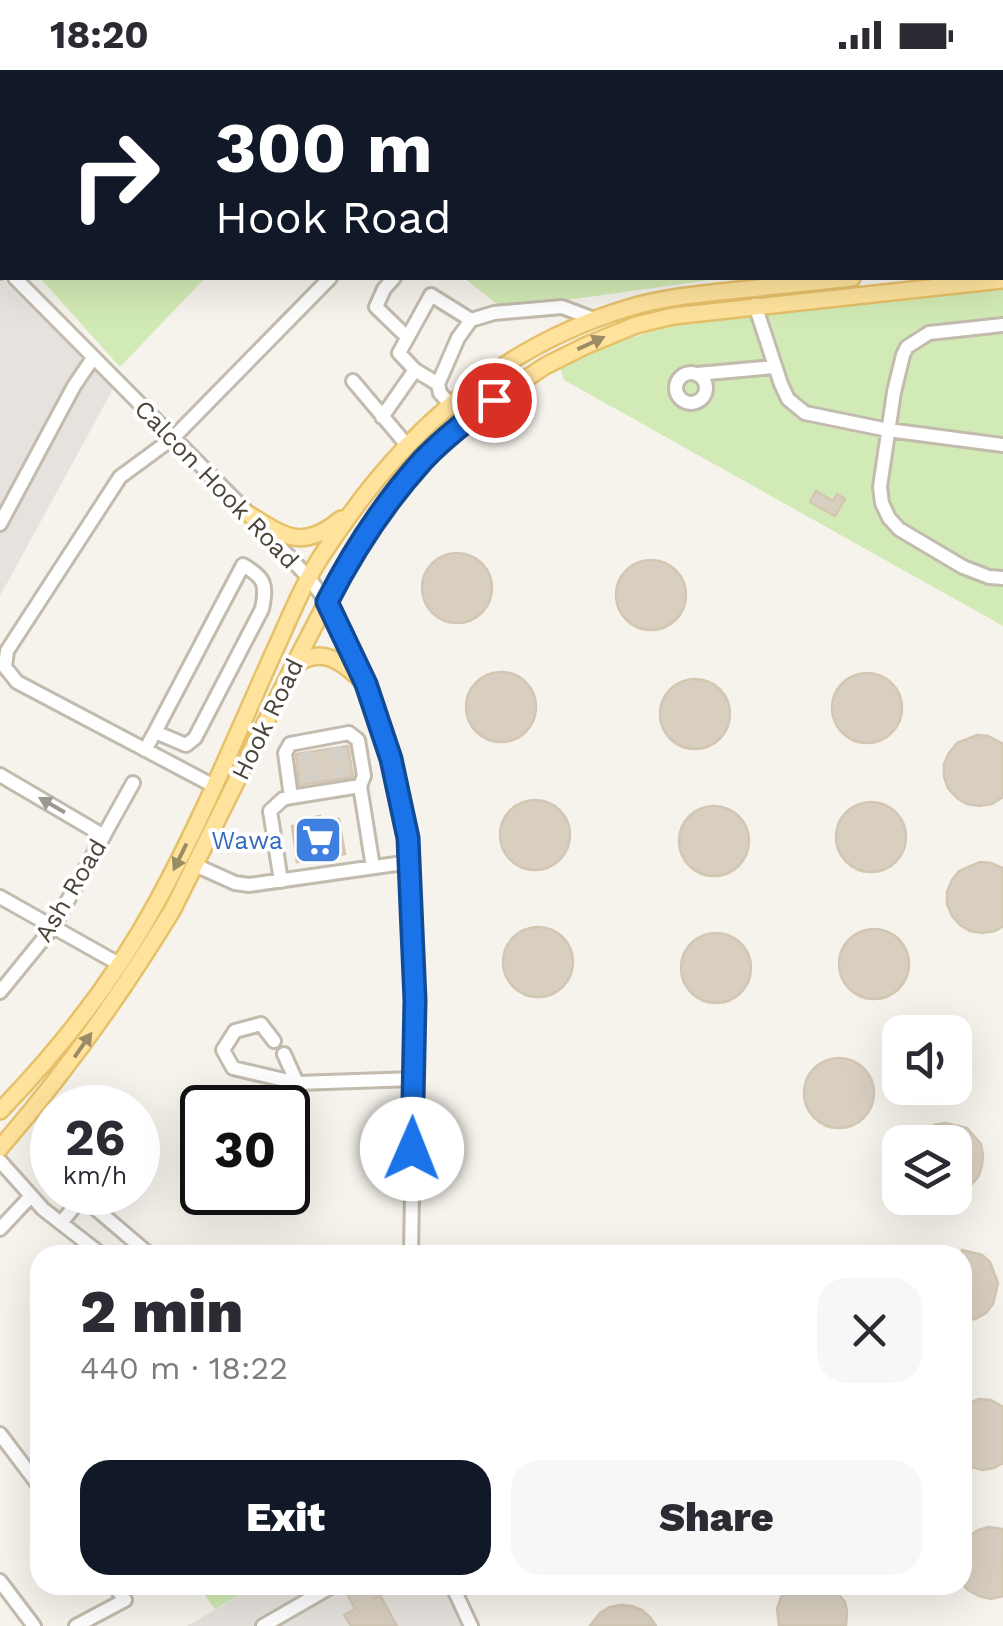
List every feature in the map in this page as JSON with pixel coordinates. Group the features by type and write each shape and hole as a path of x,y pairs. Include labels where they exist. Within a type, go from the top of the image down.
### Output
{"main road":[{"name":"Hook Road","path":"0,1111 69,1035 158,902 308,577 364,494 406,444 451,405 516,358 594,319 654,301 835,280"},
{"name":"Hook Road","path":"0,1148 60,1077 173,909 293,667 362,539 424,459 455,430 545,366 598,340 751,290 1003,280"},
{"path":"250,515 286,536 312,537 339,521 364,494"},
{"path":"293,667 311,657 327,657 346,665 366,684"}],"street":[{"name":"Calcon Hook Road","path":"17,280 308,577 327,602 366,684 391,759 410,862 415,1000 411,1245"},
{"path":"214,786 17,682 6,667 7,651 120,476 173,438 328,280"},
{"path":"392,280 376,307 407,338"},
{"path":"751,290 788,399 805,413 888,430 1003,445"},
{"path":"438,384 399,354 407,338 431,295 471,320"},
{"path":"451,405 440,393 438,384 458,338 471,320 494,313 562,307 594,319"},
{"path":"1003,325 929,333 914,341 903,355 880,487 882,503 899,529 964,567 1003,578"},
{"path":"0,524 93,358"},
{"path":"696,374 704,380 705,394 698,402 688,402 680,397 677,388 687,374 774,367"},
{"path":"382,416 415,370"},
{"path":"706,387 718,372"},
{"path":"353,381 406,444"},
{"path":"145,750 243,565 259,575 266,590 262,609 195,738 186,745 155,732"},
{"path":"291,797 285,753 290,744 305,747 335,742 349,733 358,740 364,776 360,786 373,867"},
{"path":"0,775 104,836"},
{"name":"Ash Road","path":"0,992 54,927 132,783"},
{"path":"282,881 270,811 283,799 312,788 360,786"},
{"path":"196,865 250,886 410,862"},
{"path":"0,896 119,964"},
{"path":"274,1041 261,1024 235,1032 223,1050 233,1068 297,1083 414,1079"},
{"path":"284,1054 297,1083"},
{"path":"0,1161 30,1195"},
{"path":"0,1229 30,1197"},
{"path":"61,1223 82,1197 138,1245"},
{"path":"52,1215 89,1245"},
{"path":"0,1434 30,1474"},
{"path":"0,1581 34,1626"},
{"path":"76,1626 125,1600 121,1595"},
{"path":"263,1626 317,1595"},
{"path":"457,1595 472,1626"}],"shaded area":[{"path":"0,280 4,280 113,389 0,596"},
{"path":"241,1595 455,1595 474,1626 187,1626"}],"green space":[{"path":"42,280 203,280 120,367"},
{"path":"467,280 710,280 503,309"},
{"path":"1003,288 1003,626 564,380 560,368 629,339 701,320"},
{"path":"204,1595 240,1595 215,1609"}],"building":[{"path":"816,491 833,501 837,494 845,499 835,516 810,502"},
{"path":"457,553 471,555 482,563 490,574 490,602 482,613 471,621 457,623 443,621 432,613 424,602 422,588 424,574 432,563 443,555"},
{"path":"651,560 665,562 676,570 684,581 684,609 676,620 665,628 651,630 637,628 626,620 618,609 616,595 618,581 626,570 637,562"},
{"path":"501,672 515,674 526,682 534,693 534,721 526,732 515,740 501,742 487,740 476,732 468,721 466,707 468,693 476,682 487,674"},
{"path":"867,673 892,683 902,708 892,733 867,743 842,733 832,708 842,683"},
{"path":"695,679 709,681 720,689 728,700 728,728 720,739 709,747 695,749 681,747 670,739 662,728 660,714 662,700 670,689 681,681"},
{"path":"977,735 1003,744 1003,797 979,806 957,798 944,777 949,753 957,743"},
{"name":"Wawa","path":"348,746 353,777 299,785 296,754"},
{"path":"535,800 549,802 560,810 568,821 568,849 560,860 549,868 535,870 521,868 510,860 502,849 500,835 502,821 510,810 521,802"},
{"path":"871,802 885,804 896,812 904,823 904,851 896,862 885,870 871,872 857,870 846,862 838,851 836,837 838,823 846,812 857,804"},
{"path":"714,806 728,808 739,816 747,827 747,855 739,866 728,874 714,876 700,874 689,866 681,855 679,841 681,827 689,816 700,808"},
{"name":"Wawa","path":"320,816 321,822 339,819 345,854 297,862 292,826"},
{"path":"980,862 1003,868 1003,926 982,933 960,925 947,904 947,892 959,871"},
{"path":"538,927 563,937 573,962 563,987 538,997 513,987 503,962 513,937"},
{"path":"874,929 888,931 899,939 907,950 907,978 899,989 888,997 874,999 860,997 849,989 841,978 839,964 841,950 849,939 860,931"},
{"path":"716,933 741,943 751,968 741,993 716,1003 691,993 681,968 691,943"},
{"path":"839,1058 864,1068 874,1093 864,1118 839,1128 814,1118 804,1093 814,1068"},
{"path":"972,1134 981,1144 983,1155 978,1177 972,1184"},
{"path":"972,1252 990,1262 998,1283 993,1304 972,1319"},
{"path":"991,1400 1003,1407 1003,1463 994,1468 972,1467 972,1402"},
{"path":"1003,1529 1003,1596 991,1599 972,1592 972,1534 978,1530"},
{"path":"380,1595 397,1626 351,1626 344,1615 355,1609 348,1596"},
{"path":"839,1595 845,1602 846,1626 779,1626 777,1609 781,1597"},
{"path":"621,1605 642,1610 656,1626 590,1626 600,1613"}],"tunnel":[{"path":"336,747 341,779"},
{"path":"305,752 311,783"}],"place":[{"name":"Wawa","path":"318,840"}],"route":[{"path":"412,1149 415,1000 408,838 391,759 366,684 327,602 362,539 424,459 494,400"}]}
